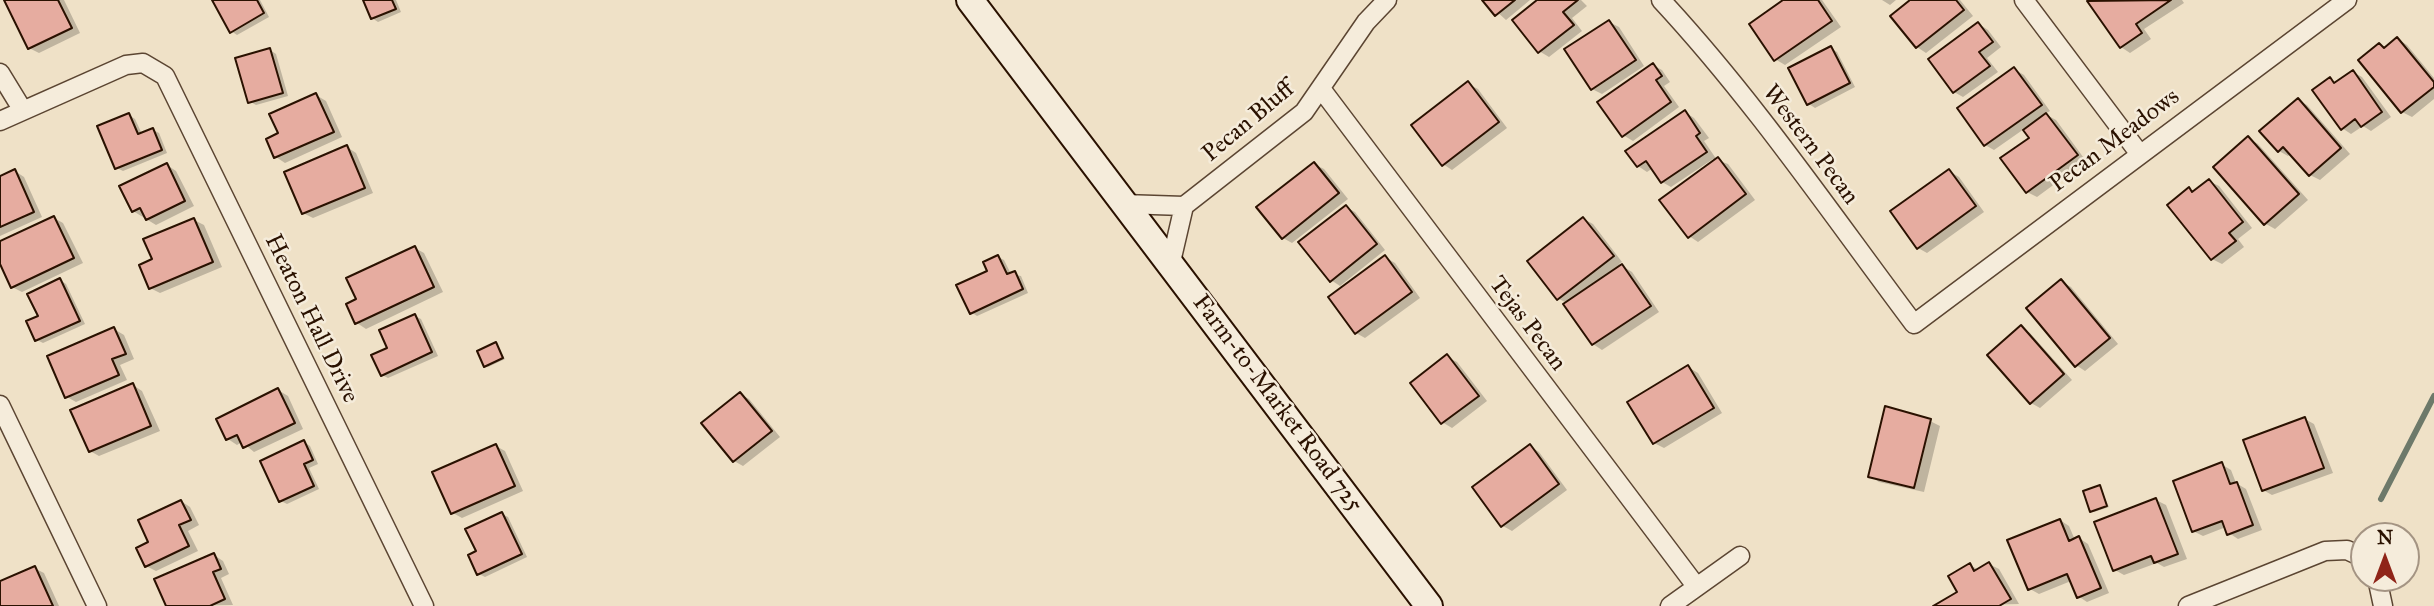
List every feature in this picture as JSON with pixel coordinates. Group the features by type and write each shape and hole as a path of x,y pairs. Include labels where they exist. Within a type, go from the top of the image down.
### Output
{"street":[{"name":"Farm-to-Market Road 725","path":"970,0 1429,606"},
{"name":"Pecan Bluff","path":"1184,206 1304,112 1322,90 1366,22 1387,0"},
{"name":"Western Pecan","path":"1661,0 1716,62 1914,324"},
{"path":"2024,0 2139,153"},
{"name":"Pecan Meadows","path":"1914,324 2139,153 2347,0"},
{"name":"Heaton Hall Drive","path":"22,109 116,68 143,63 165,76 424,606"},
{"path":"0,73 22,109 0,121"},
{"name":"Tejas Pecan","path":"1322,90 1696,586"},
{"path":"1123,204 1184,206 1171,262"},
{"path":"0,405 97,606"},
{"path":"2188,606 2325,551 2350,551"},
{"path":"1671,606 1740,556"}],"building":[{"path":"4,0 58,0 72,28 28,49"},
{"path":"212,0 257,0 264,13 230,33"},
{"path":"363,0 392,0 396,9 371,19"},
{"path":"1482,0 1515,0 1495,16"},
{"path":"1537,0 1578,0 1563,12 1574,25 1538,53 1512,20"},
{"path":"1783,0 1818,0 1832,21 1774,61 1749,24"},
{"path":"1910,0 1956,0 1964,10 1916,48 1890,16"},
{"path":"2171,0 2136,24 2142,33 2120,48 2087,1"},
{"path":"1609,20 1636,60 1591,90 1564,49"},
{"path":"1978,22 1993,42 1979,52 1990,66 1953,93 1928,59"},
{"path":"2397,37 2434,82 2434,87 2401,113 2358,60 2379,43 2384,48"},
{"path":"1831,46 1850,83 1807,105 1788,68"},
{"path":"270,48 283,93 248,103 235,58"},
{"path":"1653,63 1662,76 1656,80 1671,102 1622,137 1597,102"},
{"path":"2014,67 2042,105 1984,146 1957,108"},
{"path":"2353,70 2382,112 2361,127 2355,119 2341,130 2312,90 2330,77 2334,83"},
{"path":"1468,81 1499,122 1442,166 1411,125"},
{"path":"316,93 334,132 274,158 266,139 278,133 269,114"},
{"path":"2298,98 2341,148 2309,176 2283,147 2278,152 2259,131"},
{"path":"1685,110 1700,133 1696,136 1707,152 1661,183 1646,161 1637,167 1625,151"},
{"path":"129,113 138,134 153,128 162,150 115,169 97,126"},
{"path":"2046,113 2078,155 2026,193 2000,158 2029,138 2023,130"},
{"path":"2248,136 2299,194 2264,225 2213,167"},
{"path":"347,145 365,188 302,214 284,172"},
{"path":"1718,157 1746,194 1688,238 1659,200"},
{"path":"1314,162 1339,193 1282,239 1256,207"},
{"path":"167,163 185,201 146,220 140,208 132,212 119,186"},
{"path":"15,169 34,212 0,227 0,176"},
{"path":"1949,169 1976,206 1917,249 1890,211"},
{"path":"2209,179 2243,222 2229,233 2236,241 2211,260 2167,205 2189,187 2192,192"},
{"path":"1346,205 1377,244 1330,282 1298,242"},
{"path":"54,216 74,258 11,288 0,264 0,241"},
{"path":"1583,217 1614,256 1557,300 1527,261"},
{"path":"194,218 213,262 149,289 139,265 152,259 143,239"},
{"path":"415,246 434,287 355,324 346,304 356,299 346,278"},
{"path":"998,255 1007,274 1015,271 1023,289 970,314 956,285 987,271 983,262"},
{"path":"1385,255 1412,292 1355,334 1328,297"},
{"path":"1622,264 1651,306 1592,345 1563,304"},
{"path":"60,278 80,321 35,341 26,321 38,316 27,294"},
{"path":"2061,279 2110,338 2075,367 2026,308"},
{"path":"415,314 432,352 381,376 371,355 387,348 379,330"},
{"path":"2021,325 2064,374 2030,404 1987,355"},
{"path":"114,327 126,354 112,359 119,375 65,398 47,356"},
{"path":"496,342 503,358 484,367 477,351"},
{"path":"1447,354 1479,396 1441,424 1410,383"},
{"path":"1688,365 1714,408 1653,444 1627,402"},
{"path":"133,383 151,426 89,452 70,410"},
{"path":"278,388 295,423 243,448 237,435 226,440 216,419"},
{"path":"740,392 772,431 733,462 701,423"},
{"path":"1885,406 1931,419 1914,488 1868,477"},
{"path":"2305,417 2324,468 2262,491 2243,440"},
{"path":"304,440 313,460 304,464 314,486 279,502 260,461"},
{"path":"496,444 515,486 451,514 432,472"},
{"path":"1530,444 1559,484 1501,527 1472,487"},
{"path":"2222,462 2230,484 2237,482 2253,525 2227,535 2222,521 2192,532 2173,481"},
{"path":"2100,485 2107,506 2090,512 2083,491"},
{"path":"2156,498 2178,554 2154,563 2151,556 2113,571 2094,522"},
{"path":"181,500 191,520 179,525 189,546 145,567 136,548 148,542 138,520"},
{"path":"502,512 522,554 477,575 468,555 476,551 465,529"},
{"path":"2060,519 2069,541 2079,536 2101,588 2077,598 2067,574 2028,590 2007,540"},
{"path":"214,553 221,569 213,572 225,599 210,606 166,606 154,579"},
{"path":"1989,562 2011,599 1999,606 1933,606 1957,592 1948,576 1970,563 1974,571"},
{"path":"35,566 53,606 0,606 0,581"}],"waterway":[{"path":"2381,499 2434,396"}]}
